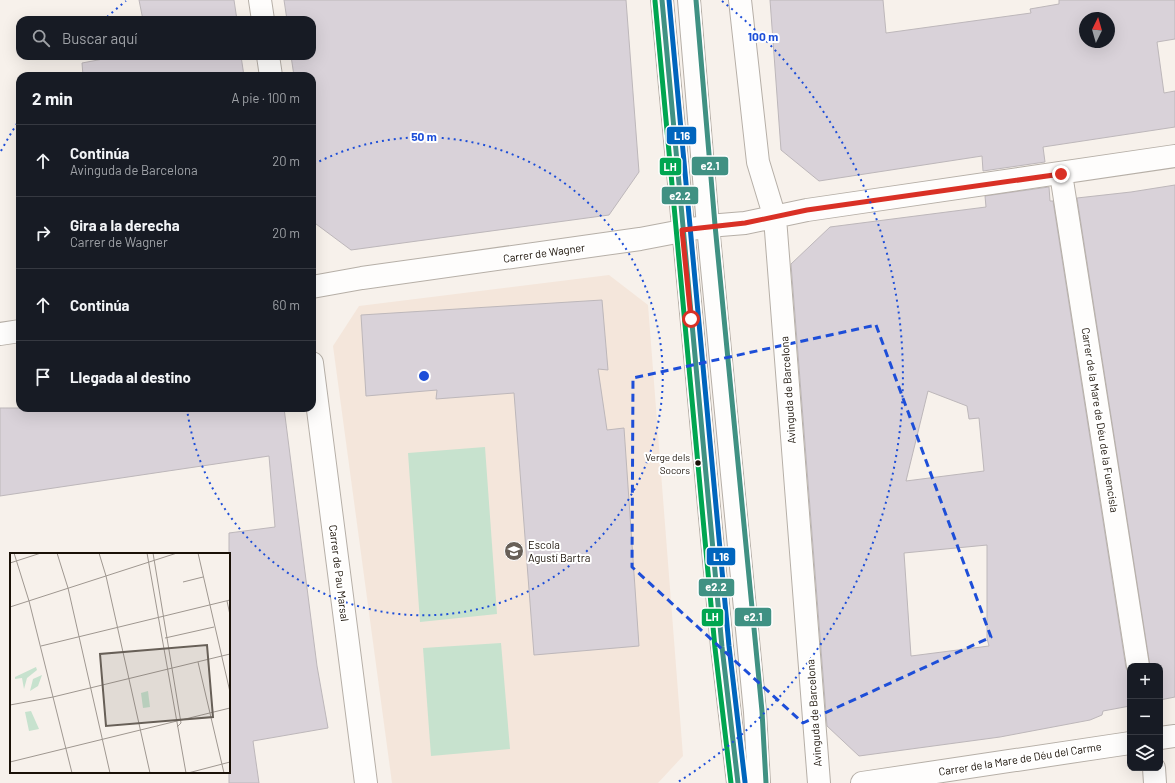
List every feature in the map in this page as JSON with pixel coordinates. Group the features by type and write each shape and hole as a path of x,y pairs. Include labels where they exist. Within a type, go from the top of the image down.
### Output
{"street":[{"path":"260,0 262,16"},
{"path":"662,0 682,230 722,647 738,783"},
{"path":"689,0 708,226 755,712 759,783"},
{"name":"Avinguda de Barcelona","path":"740,0 758,162 775,218 819,783"},
{"path":"269,60 270,72"},
{"name":"Carrer de Wagner","path":"316,286 362,278 640,239 682,230 775,218 807,210 1061,174 1175,156"},
{"name":"Carrer de la Mare de Déu de la Fuencisla","path":"1061,174 1138,663"},
{"path":"0,334 16,332"},
{"name":"Carrer de Pau Marsal","path":"316,394 366,783"},
{"path":"1163,738 1175,736"},
{"name":"Carrer de la Mare de Déu del Carme","path":"862,783 1127,743"},
{"path":"1154,771 1155,783"}],"highlighted area":[{"path":"876,325 991,637 803,723 632,567 633,378"}],"shaded area":[{"name":"Escola Agustí Bartra","path":"609,275 648,305 683,756 658,783 392,783 333,346 359,306"}],"green space":[{"path":"485,447 497,614 420,622 408,453"},
{"path":"501,643 510,749 431,756 423,648"}],"building":[{"path":"139,0 234,0 236,16 142,16"},
{"path":"284,0 626,0 639,172 609,215 351,250 316,224 316,72 293,72 292,60 316,60 316,16 286,16"},
{"path":"770,0 883,0 886,33 1031,13 1030,9 1059,4 1059,0 1175,0 1175,39 1157,42 1164,93 1175,91 1175,127 1043,147 1045,162 983,171 982,156 819,181 781,150"},
{"path":"98,60 242,60 243,72 83,72 82,63"},
{"path":"1175,185 1175,697 1163,699 1163,663 1150,663 1077,198"},
{"path":"1049,187 1050,201 1053,201 1127,670 1127,707 1103,711 1102,715 1090,720 1000,737 859,756 827,726 791,264 830,227 986,207 985,196","holes":["928,391 967,406 969,419 979,418 984,471 906,481","987,545 987,638 989,646 911,656 904,553"]},
{"path":"602,300 608,370 598,369 607,430 624,428 639,646 534,655 514,393 436,399 437,390 366,396 361,315"},
{"path":"0,408 16,408 16,412 285,412 317,666 328,728 253,741 259,783 229,783 229,533 275,527 269,456 0,496"}],"transit line":[{"name":"e2.2","path":"662,0 722,647 738,783"},
{"name":"L16","path":"669,0 729,646 745,782"},
{"name":"e2.1","path":"696,0 715,225 762,711 766,783"},
{"name":"LH","path":"655,1 715,648 731,783"}],"place":[{"name":"Verge dels Socors","path":"698,463"},
{"name":"Escola Agustí Bartra","path":"514,551"}],"route":[{"path":"691,319 682,230 745,223 775,218 807,210 1061,174"}]}
